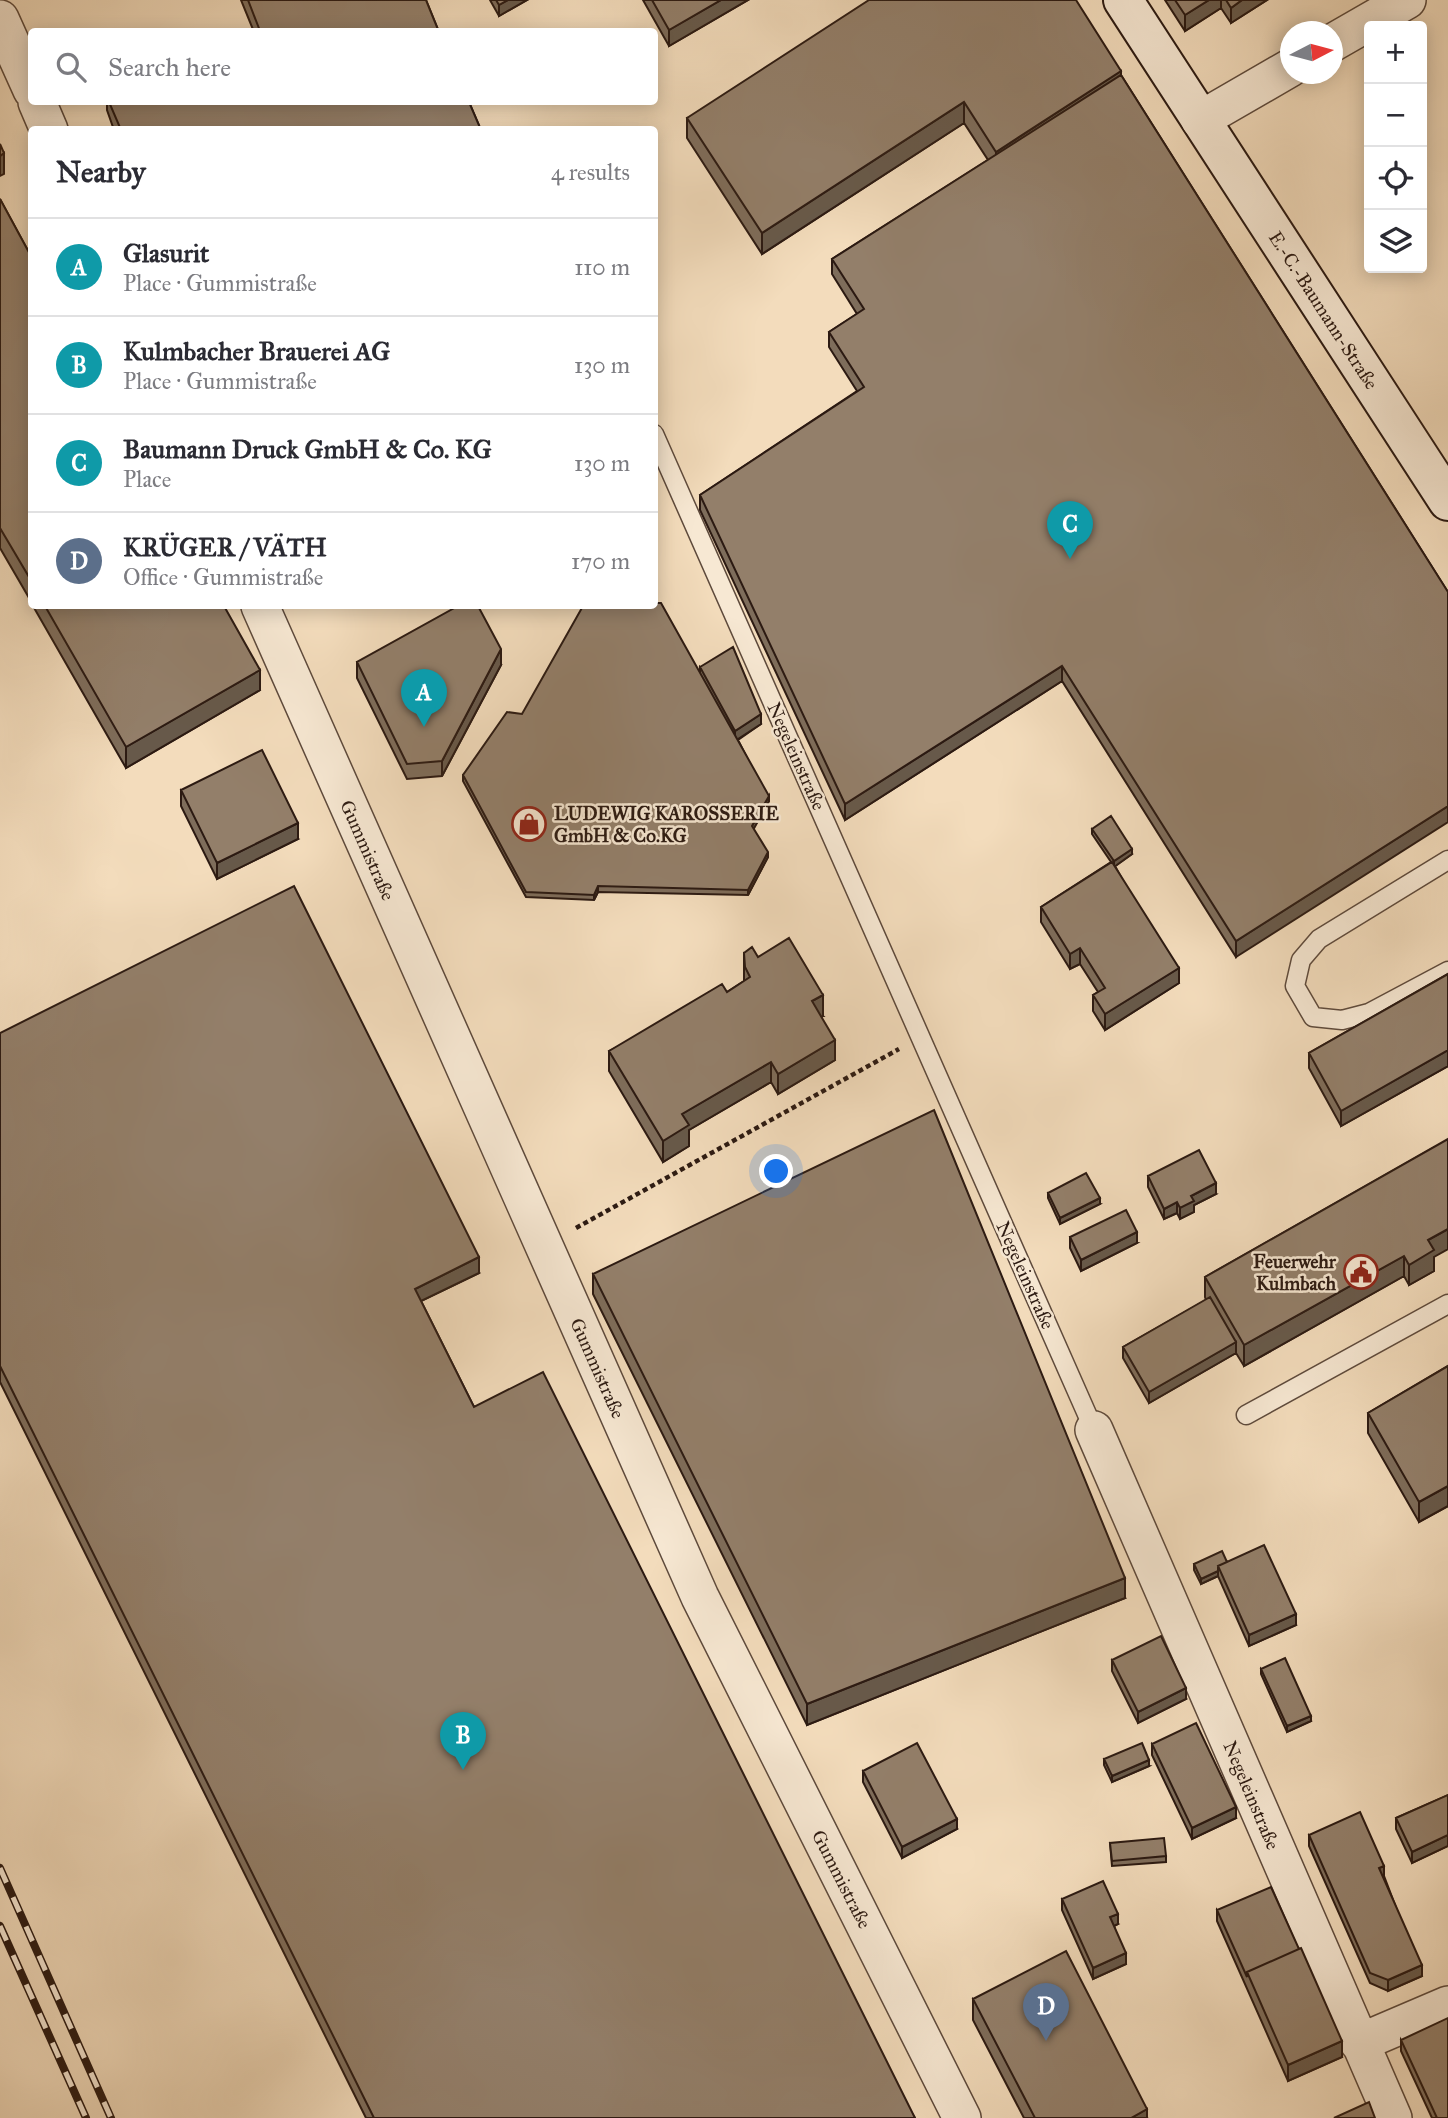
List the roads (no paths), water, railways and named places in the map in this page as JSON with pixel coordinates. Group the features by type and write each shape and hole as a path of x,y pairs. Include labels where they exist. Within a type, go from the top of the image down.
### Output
{"street":[{"name":"E.-C.-Baumann-Straße","path":"1123,0 1448,501"},
{"path":"1343,37 1407,0"},
{"path":"0,19 28,81"},
{"path":"1200,120 1280,74"},
{"path":"38,105 47,126"},
{"name":"Gummistraße","path":"261,609 700,1597 962,2118"},
{"name":"Negeleinstraße","path":"1094,1430 1393,2118"},
{"path":"1359,2043 1448,2005"}],"lane":[{"name":"Negeleinstraße","path":"658,443 1094,1430"},
{"path":"1448,860 1319,939 1301,960 1295,986 1313,1017 1342,1020 1369,1013 1448,971"},
{"path":"1247,1415 1448,1304"}],"railway":[{"path":"0,1868 111,2118"},
{"path":"0,1926 86,2118"}],"place":[{"name":"Baumann Druck GmbH & Co. KG","path":"1070,559"},
{"name":"Glasurit","path":"424,727"},
{"name":"LUDEWIG KAROSSERIE GmbH & Co.KG","path":"529,824"},
{"name":"Feuerwehr Kulmbach","path":"1361,1272"},
{"name":"Kulmbacher Brauerei AG","path":"463,1770"},
{"name":"KRÜGER / VÄTH","path":"1046,2041"}]}
